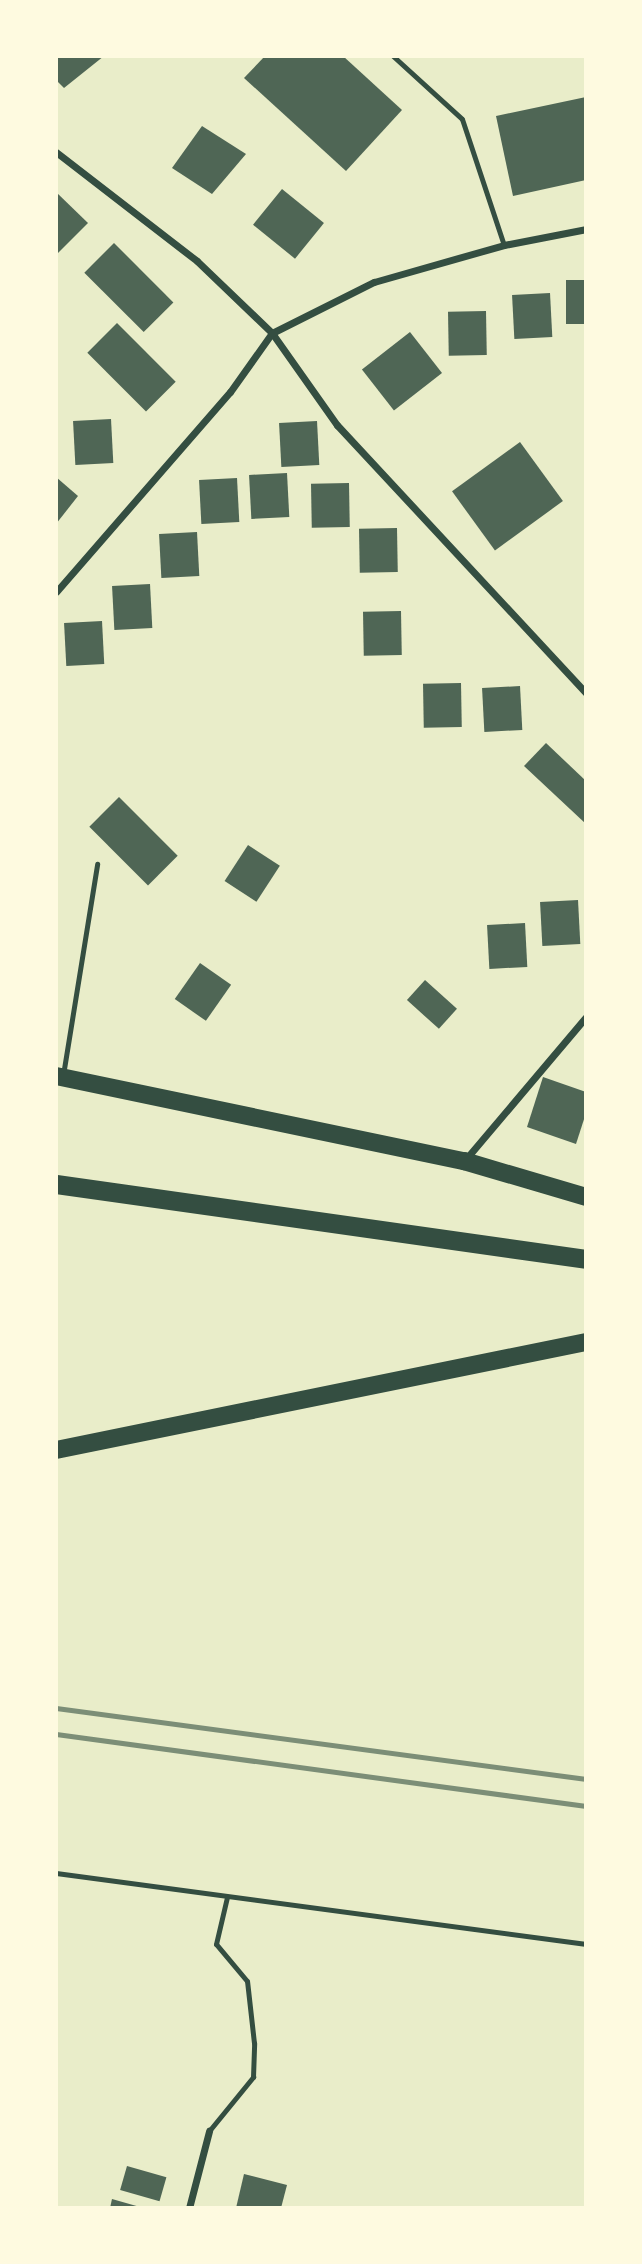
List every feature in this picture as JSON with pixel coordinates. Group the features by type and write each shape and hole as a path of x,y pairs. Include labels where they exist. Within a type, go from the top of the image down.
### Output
{"highway":[{"path":"56,1184 586,1259"}],"main road":[{"path":"59,1077 464,1161 586,1197"},
{"path":"56,1450 586,1342"}],"street":[{"path":"56,152 197,261 272,333 337,425 586,693"},
{"path":"56,592 230,392 272,333 374,282 504,245 586,229"},
{"path":"464,1161 586,1017"},
{"path":"189,2208 209,2131"}],"lane":[{"path":"393,56 462,119 504,245"},
{"path":"59,1077 97,864"},
{"path":"56,1873 586,1944"},
{"path":"209,2131 253,2077 254,2043 247,1981 216,1944 227,1897"}],"building":[{"path":"56,56 104,56 64,88 56,80"},
{"path":"265,56 343,56 402,110 346,171 244,78"},
{"path":"586,97 586,180 513,196 496,116"},
{"path":"202,126 246,154 212,194 172,168"},
{"path":"282,189 324,223 295,259 253,225"},
{"path":"56,192 88,223 58,253 56,251"},
{"path":"114,243 173,302 144,332 84,273"},
{"path":"566,280 586,280 586,324 566,324"},
{"path":"550,293 552,337 514,339 512,295"},
{"path":"486,311 487,355 449,356 448,312"},
{"path":"117,323 176,382 146,411 87,353"},
{"path":"410,332 442,373 394,411 362,370"},
{"path":"111,419 113,463 75,465 73,421"},
{"path":"317,421 319,465 281,467 279,423"},
{"path":"520,442 563,501 495,550 452,491"},
{"path":"287,473 289,517 251,519 249,475"},
{"path":"56,477 78,496 56,524"},
{"path":"237,478 239,522 201,524 199,480"},
{"path":"349,483 350,527 312,528 311,484"},
{"path":"397,528 398,572 360,573 359,529"},
{"path":"197,532 199,576 161,578 159,534"},
{"path":"150,584 152,628 114,630 112,586"},
{"path":"401,611 402,655 364,656 363,612"},
{"path":"102,621 104,664 66,666 64,623"},
{"path":"461,683 462,727 424,728 423,684"},
{"path":"520,686 522,730 484,732 482,688"},
{"path":"546,743 586,781 586,824 524,766"},
{"path":"119,797 178,856 148,885 89,827"},
{"path":"248,845 280,866 256,902 225,881"},
{"path":"578,900 580,944 542,946 540,902"},
{"path":"525,923 527,967 489,969 487,925"},
{"path":"200,963 231,985 206,1021 175,999"},
{"path":"425,980 457,1009 439,1029 407,1000"},
{"path":"543,1077 586,1092 586,1113 576,1144 527,1127"},
{"path":"127,2166 166,2177 160,2201 120,2190"},
{"path":"244,2174 287,2185 281,2208 236,2208"},
{"path":"112,2199 140,2207 140,2208 110,2208"}],"railway":[{"path":"56,1708 586,1779"},
{"path":"56,1734 586,1806"}]}
